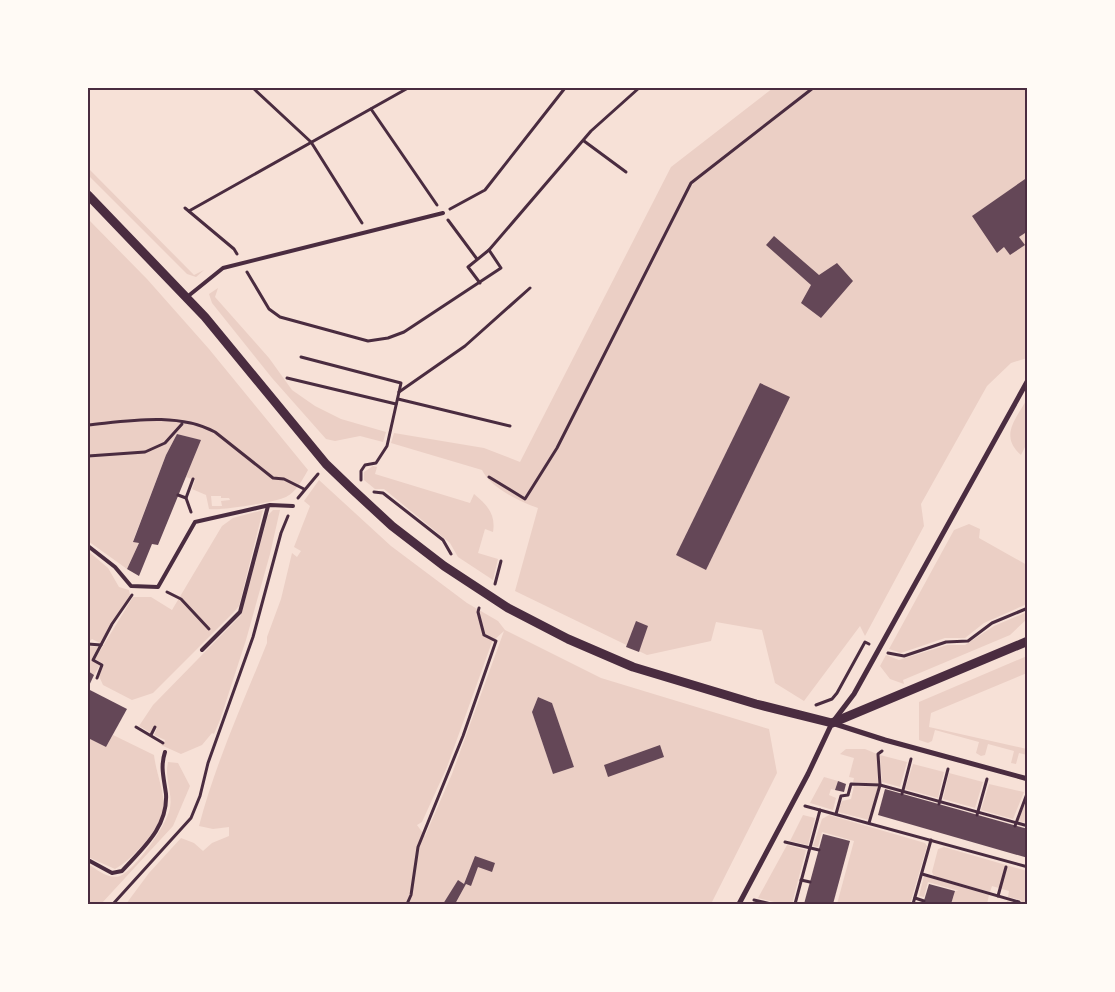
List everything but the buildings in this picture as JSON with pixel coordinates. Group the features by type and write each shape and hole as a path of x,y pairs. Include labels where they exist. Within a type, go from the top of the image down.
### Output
{"street":[{"path":"88,195 187,297 326,464 392,526 444,566 508,608 568,639 633,667 756,704 832,723 885,740 1028,779"},
{"path":"738,904 808,774 832,723 854,694 1028,380"},
{"path":"832,723 1028,641"}],"lane":[{"path":"187,297 223,268 443,213"},
{"path":"88,546 115,567 131,586 158,587 195,522 268,506 293,506"},
{"path":"202,650 240,612 268,506"},
{"path":"88,860 112,873 122,871 162,824 166,808 165,782 160,765 165,752"}],"path":[{"path":"253,88 311,142 368,232"},
{"path":"189,211 408,88"},
{"path":"443,213 485,190 565,88"},
{"path":"480,283 468,267 489,250 584,141 591,130 639,88"},
{"path":"489,477 525,499 557,448 691,183 813,88"},
{"path":"370,109 477,259"},
{"path":"584,141 626,172"},
{"path":"185,208 236,253"},
{"path":"243,264 269,309 280,317 368,340 404,332 501,268 489,250"},
{"path":"399,393 465,346 530,288"},
{"path":"301,357 402,383 387,446 376,463 366,465 361,471 361,480 373,492 382,493 443,540 456,558"},
{"path":"287,378 396,404"},
{"path":"398,399 510,426"},
{"path":"88,425 157,419 205,427 215,432 274,478 284,479 304,489"},
{"path":"88,456 145,452 165,443 183,423"},
{"path":"113,904 191,818 200,796 208,763 253,637 282,533 293,506 304,489 326,464"},
{"path":"194,479 186,498 195,522"},
{"path":"178,495 186,498"},
{"path":"494,584 501,561"},
{"path":"487,580 502,588"},
{"path":"97,678 102,665 93,660 132,596"},
{"path":"181,598 214,633"},
{"path":"407,904 411,894 418,847 496,641 484,635 478,612 479,608"},
{"path":"88,644 101,645"},
{"path":"136,727 162,741"},
{"path":"152,735 155,727"},
{"path":"869,823 880,785 878,754 882,751"},
{"path":"902,792 911,759"},
{"path":"939,803 948,769"},
{"path":"977,814 987,779"},
{"path":"836,814 841,796 848,796 851,784 880,785 977,814 1028,826"},
{"path":"1015,824 1028,791"},
{"path":"805,806 1028,868"},
{"path":"795,904 820,810"},
{"path":"913,904 931,840"},
{"path":"785,842 819,850"},
{"path":"998,896 1006,867"},
{"path":"922,874 1019,902"},
{"path":"801,880 810,882"},
{"path":"915,898 924,901"},
{"path":"753,900 771,904"}],"shaded area":[{"path":"773,88 1027,88 1027,358 1011,363 987,386 921,504 924,526 865,636 860,626 804,701 775,683 762,630 716,622 711,641 647,655 515,591 538,508 515,498 499,488 486,477 482,470 391,443 394,433 484,448 520,462 671,167"},
{"path":"88,168 194,275 204,270 196,277 187,274 88,175"},
{"path":"88,219 147,279 209,349 308,470 296,489 286,497 248,506 209,509 206,495 192,489 195,480 186,477 200,440 177,434 166,455 133,541 139,543 127,569 88,541","holes":["211,496 221,496 221,498 229,498 230,500 221,501 222,506 212,506"]},
{"path":"218,288 215,297 269,358 292,390 315,406 341,419 386,432 383,442 360,436 335,441 326,439 272,378 212,303 209,294"},
{"path":"1027,399 1027,443 1021,455 1014,448 1010,434 1014,420"},
{"path":"373,466 377,467 375,474 470,503 474,494 479,498 490,510 494,526 493,532 485,529 478,553 498,559 493,580 458,557 450,543 384,489 375,489 364,480 364,472"},
{"path":"319,480 391,546 467,603 498,621 505,630 601,678 769,729 777,773 711,904 126,904 149,873 181,838 194,843 203,851 212,843 229,836 229,827 213,829 199,826 221,757 267,643 267,637 281,599 292,553 297,557 301,551 294,547 310,506 304,501","holes":["504,631 452,774 425,836 417,825 422,822 447,767 492,642","538,697 552,703 574,767 553,774 532,712"]},
{"path":"263,510 239,606 234,612 153,693 132,700 103,685 99,676 104,664 95,659 133,597 151,597 172,610 222,526 233,518"},
{"path":"273,510 280,510 270,554 246,640 220,720 214,734 212,733 202,745 181,754 161,745 165,740 154,735 157,728 154,727 151,733 139,726 153,705 241,615 268,515"},
{"path":"969,524 980,529 979,538 1027,565 1027,604 984,623 965,638 945,638 901,653 889,649 954,530"},
{"path":"88,551 108,568 119,587 129,590 130,595 100,643 92,639 88,643"},
{"path":"1027,612 1027,619 1010,635 903,680 904,684 890,679 880,666 886,655 899,660 947,645 965,645 994,626"},
{"path":"88,646 98,647 91,660 100,665 94,675 88,671"},
{"path":"1027,656 1027,673 931,713 929,727 1027,749 1027,755 1019,753 1016,764 1011,763 1014,751 988,744 985,755 981,756 976,753 979,742 935,730 932,741 928,743 919,740 919,702"},
{"path":"113,735 154,755 164,805 163,813 153,832 130,858 115,869 88,857 88,738 106,747"},
{"path":"846,749 865,749 877,754 878,784 853,782 854,778 849,777 854,758 840,754"},
{"path":"880,755 907,762 900,787 882,782"},
{"path":"168,762 178,763 190,786 173,826 101,904 88,904 88,864 111,877 120,876 142,856 163,825 168,816 171,802 167,774"},
{"path":"913,764 944,772 938,798 905,789"},
{"path":"949,773 983,782 975,808 943,799"},
{"path":"824,777 838,781 835,790 831,789 829,795 836,798 833,810 810,803"},
{"path":"989,784 1024,792 1013,819 981,810"},
{"path":"854,786 878,787 869,820 838,812 842,801 851,799"},
{"path":"1027,799 1027,823 1018,821"},
{"path":"803,815 815,818 808,845 790,841"},
{"path":"829,815 925,843 927,846 910,904 837,904 854,841 822,832 818,847 813,846 822,819"},
{"path":"787,845 806,850 792,904 782,904 758,898"},
{"path":"944,847 1027,871 1027,904 1020,904 1021,900 1008,897 1009,891 992,886 990,892 934,876 932,872 938,849"},
{"path":"924,876 989,895 987,904 951,904 955,891 959,891 928,882 924,897 919,896"},
{"path":"1007,901 1020,904 1006,904"}]}
